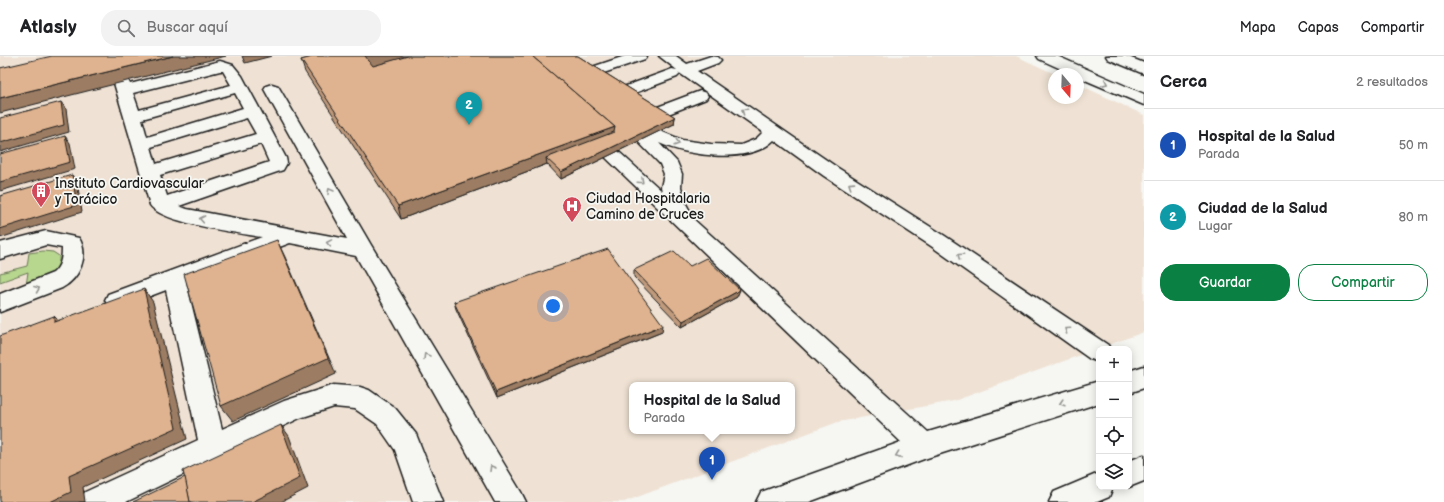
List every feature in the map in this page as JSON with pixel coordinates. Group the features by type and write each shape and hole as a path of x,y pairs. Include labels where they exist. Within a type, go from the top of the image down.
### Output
{"street":[{"path":"640,56 571,72 628,123 668,162 673,174 671,187 675,202 689,226"},
{"path":"1044,56 1144,100"},
{"path":"1113,56 1144,69"},
{"path":"602,100 674,66 713,60"},
{"path":"160,205 276,166 278,163 277,158 240,87 228,68 220,66 123,87 160,205 183,215 363,250"},
{"path":"674,66 774,131 831,172 938,241 1096,350"},
{"path":"132,117 240,87"},
{"path":"272,90 363,250 511,502"},
{"path":"628,123 700,96"},
{"path":"141,144 252,111"},
{"path":"628,123 678,144 711,149 742,150 762,143 774,131"},
{"path":"150,172 266,137"},
{"path":"612,155 924,446"},
{"path":"94,308 287,236"},
{"path":"0,251 46,238 72,243 74,257 65,276 38,289 0,303"},
{"path":"174,278 214,446"},
{"path":"771,502 924,446 1096,393"},
{"path":"95,502 293,409 334,396 360,398 386,416 406,444 428,502"},
{"path":"1132,473 1144,468"},
{"path":"1064,502 1096,488"}],"shaded area":[{"name":"Ciudad Hospitalaria Camino de Cruces","path":"0,56 1016,56 1048,71 1048,104 1084,104 1084,87 1144,115 1144,332 1105,346 1096,346 1096,349 954,401 838,422 624,502 0,502"}],"green space":[{"path":"43,251 53,252 59,256 57,267 48,276 26,286 28,272 0,282 0,273 27,266 29,253"}],"building":[{"path":"52,56 173,56 0,98 0,68"},
{"path":"311,56 365,56 373,66 408,56 532,56 615,127 398,206 301,60 312,57"},
{"path":"532,56 578,56 675,117 561,172 546,158 614,132 615,127"},
{"name":"Instituto Cardiovascular y Torácico","path":"61,102 64,125 0,143 0,118"},
{"name":"Instituto Cardiovascular y Torácico","path":"65,136 70,162 0,182 0,154"},
{"name":"Instituto Cardiovascular y Torácico","path":"72,175 77,205 0,229 0,196"},
{"path":"277,240 328,358 221,406 184,274"},
{"path":"608,249 663,325 496,392 454,302"},
{"path":"674,251 690,266 706,258 740,290 683,321 634,270"},
{"path":"144,289 176,428 69,476 71,492 50,502 0,502 0,336 54,316 54,322"},
{"path":"281,425 300,478 252,502 190,502 183,471"},
{"path":"185,477 190,502 133,502"}],"place":[{"name":"Ciudad de la Salud","path":"469,125"},
{"name":"Instituto Cardiovascular y Torácico","path":"41,208"},
{"name":"Ciudad Hospitalaria Camino de Cruces","path":"572,223"},
{"name":"Hospital de la Salud","path":"712,480"}]}
